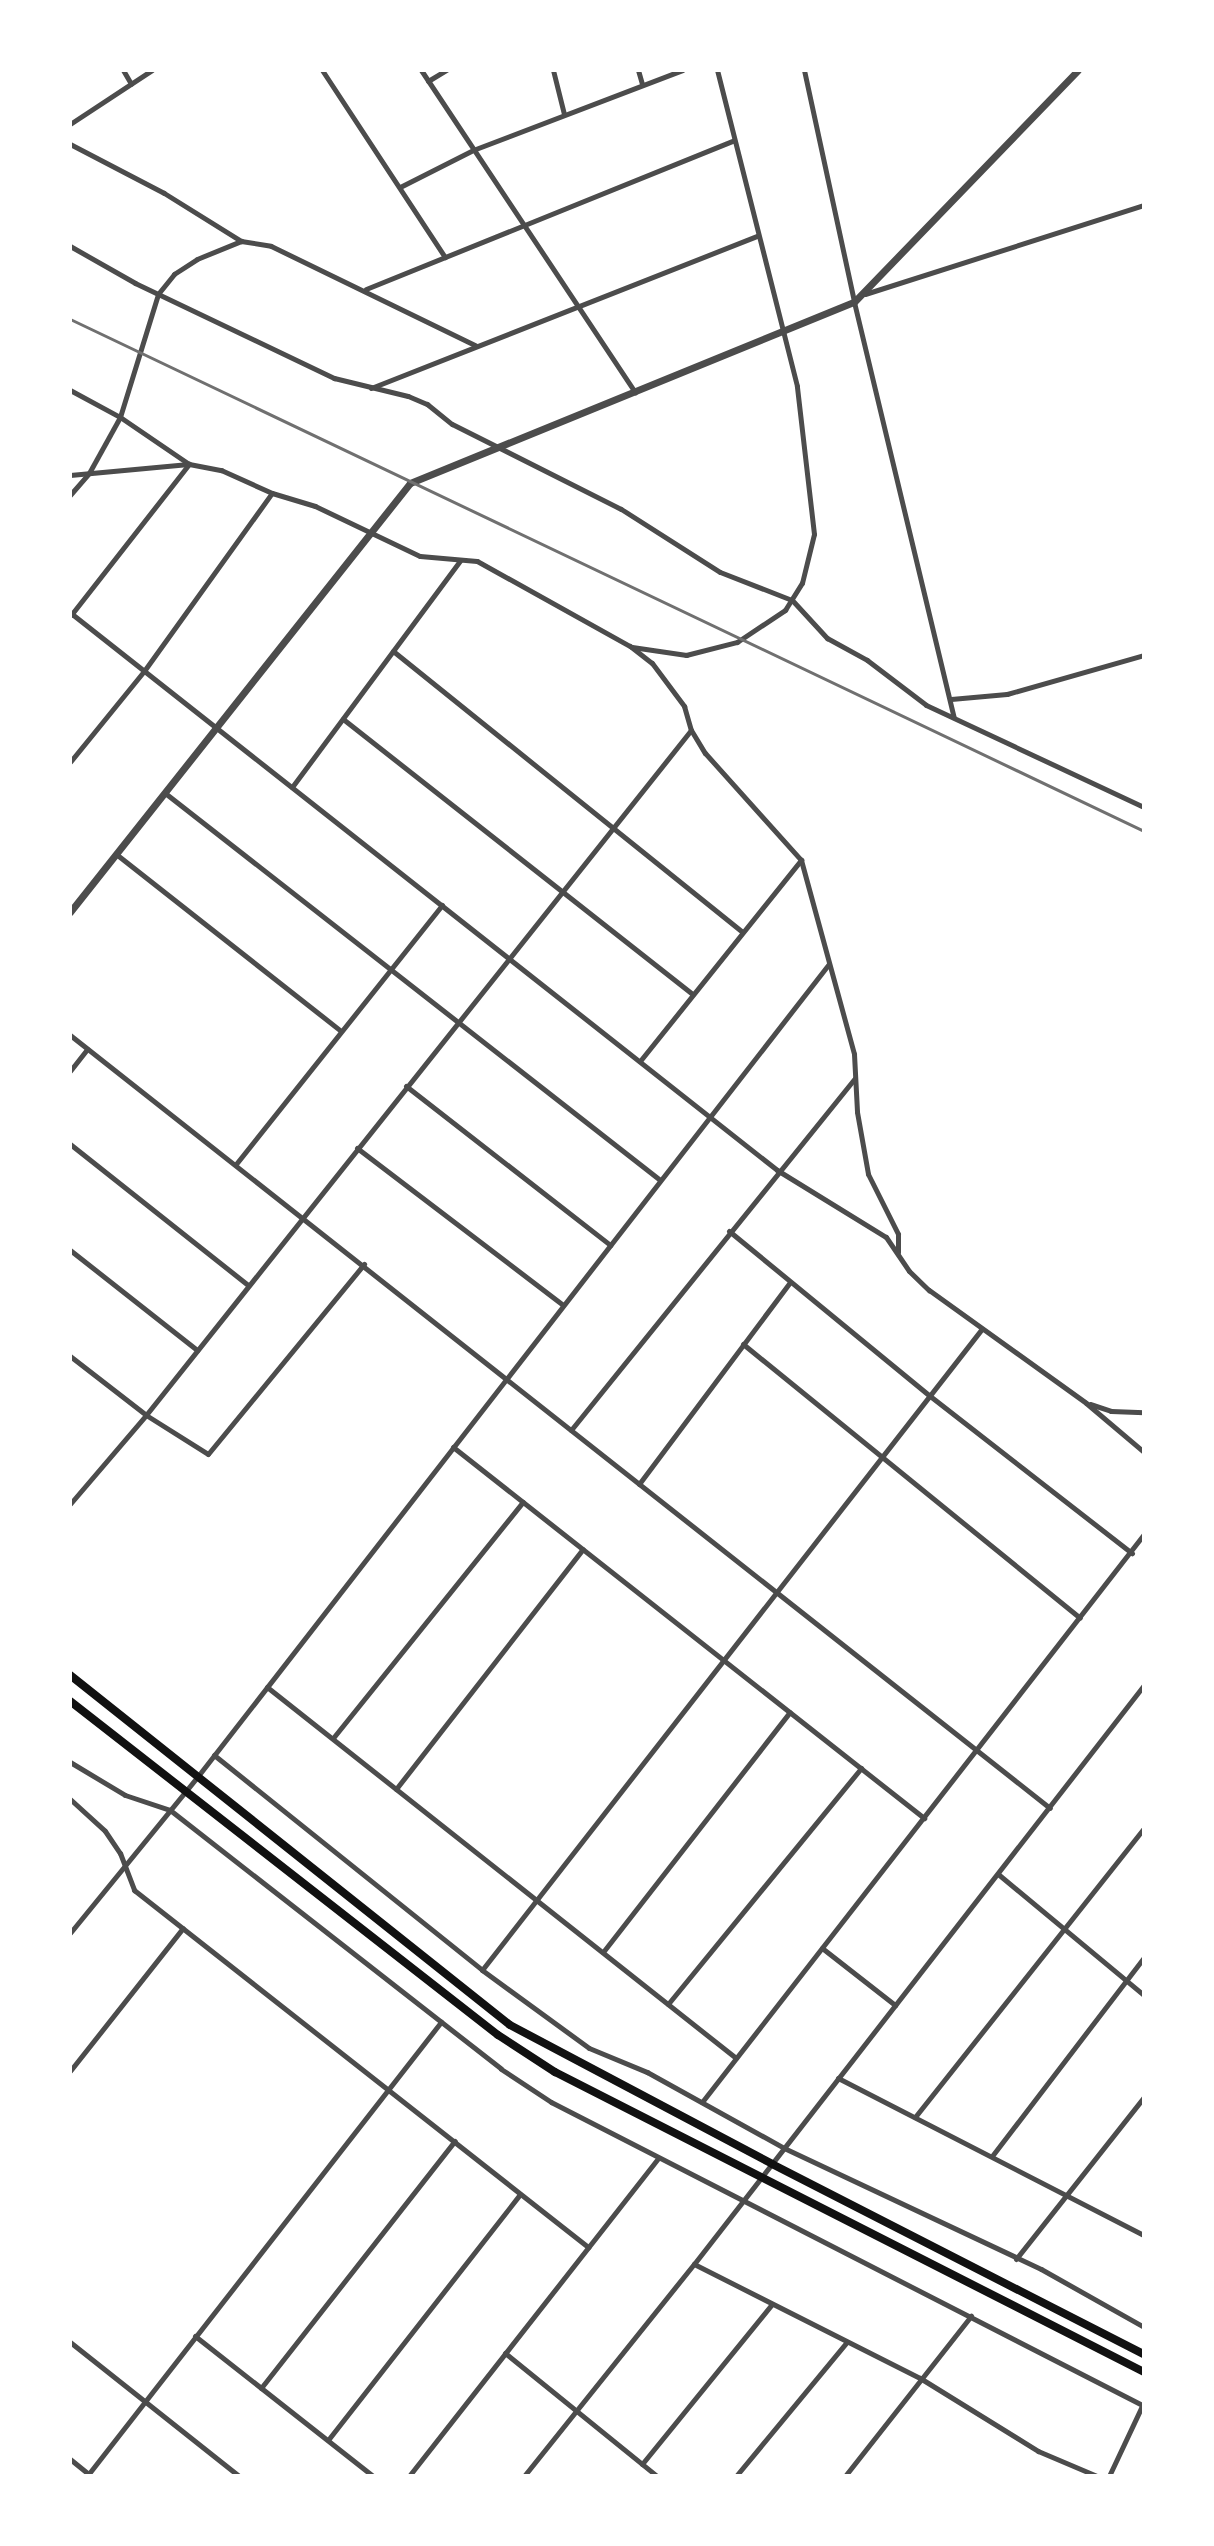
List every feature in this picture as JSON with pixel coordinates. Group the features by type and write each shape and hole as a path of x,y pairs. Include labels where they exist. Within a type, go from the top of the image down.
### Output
{"main road":[{"path":"70,1675 510,2025 772,2164 1144,2354"},
{"path":"70,1701 498,2035 555,2072 1144,2372"}],"street":[{"path":"123,70 131,84"},
{"path":"70,124 152,70"},
{"path":"322,70 445,257"},
{"path":"421,70 636,393"},
{"path":"428,81 446,70"},
{"path":"553,70 564,114"},
{"path":"638,70 642,84"},
{"path":"400,187 473,150 682,70"},
{"path":"630,646 667,655 724,648 776,618 792,600 809,559 814,513 797,386 717,70"},
{"path":"804,70 854,302 955,718"},
{"path":"70,912 410,483 854,302 865,294 923,227 1078,70"},
{"path":"365,290 733,141"},
{"path":"70,144 164,193 241,241 271,246 475,345"},
{"path":"865,294 1144,205"},
{"path":"370,389 757,236"},
{"path":"70,495 89,473 120,417 158,294 185,266 241,241"},
{"path":"70,246 158,294 334,378 416,399 452,424 621,509 736,580 792,600 827,638 867,660 926,705 1144,807"},
{"path":"70,390 120,417 189,464"},
{"path":"189,464 71,615 777,1170 869,1226 898,1252 909,1271 981,1330 1086,1403 1144,1452"},
{"path":"70,475 189,464 221,470 272,493 315,506 371,530 420,556 485,565 630,646 666,679 684,706 691,730 737,792 801,860 854,1054 857,1112 868,1174 898,1234 898,1252"},
{"path":"70,762 144,671 272,493"},
{"path":"291,787 461,560"},
{"path":"393,651 742,932"},
{"path":"951,699 1007,694 1144,655"},
{"path":"343,719 693,994"},
{"path":"70,1504 146,1415 691,730"},
{"path":"165,793 660,1180"},
{"path":"116,854 341,1031"},
{"path":"640,1061 801,860"},
{"path":"236,1164 442,905"},
{"path":"70,1933 198,1776 828,964"},
{"path":"70,1035 1050,1808"},
{"path":"70,1071 87,1049"},
{"path":"571,1430 777,1170 856,1077"},
{"path":"406,1086 610,1245"},
{"path":"70,1144 248,1285"},
{"path":"357,1148 563,1305"},
{"path":"729,1231 930,1396 1132,1553"},
{"path":"70,1250 197,1350"},
{"path":"70,1356 202,1454 211,1453 364,1264"},
{"path":"639,1484 790,1282"},
{"path":"482,1970 981,1330"},
{"path":"743,1344 1080,1618"},
{"path":"1086,1403 1111,1411 1144,1412"},
{"path":"453,1447 924,1818"},
{"path":"333,1738 523,1502"},
{"path":"702,2102 1144,1534"},
{"path":"396,1789 583,1549"},
{"path":"524,2476 694,2264 1144,1685"},
{"path":"267,1687 736,2058"},
{"path":"603,1952 790,1712"},
{"path":"214,1755 482,1970 589,2048 647,2072 784,2148 1041,2269 1144,2327"},
{"path":"70,1762 125,1795 170,1810 525,2086 658,2158 744,2199 1143,2406 1109,2476"},
{"path":"668,2004 861,1768"},
{"path":"70,1799 105,1831 134,1890 588,2247"},
{"path":"915,2117 1144,1828"},
{"path":"998,1874 1144,1995"},
{"path":"70,2071 183,1928"},
{"path":"822,1948 895,2005"},
{"path":"992,2156 1144,1957"},
{"path":"70,2459 89,2475 143,2400 441,2022"},
{"path":"838,2078 1144,2235"},
{"path":"1016,2259 1065,2193 1144,2097"},
{"path":"261,2388 455,2141"},
{"path":"409,2476 658,2158"},
{"path":"328,2440 520,2194"},
{"path":"694,2264 920,2378 1038,2451 1097,2476"},
{"path":"642,2464 771,2305"},
{"path":"845,2476 971,2316"},
{"path":"195,2336 373,2476"},
{"path":"70,2342 239,2476"},
{"path":"736,2476 846,2343"},
{"path":"505,2353 657,2476"}],"railway":[{"path":"70,319 1144,831"}]}
